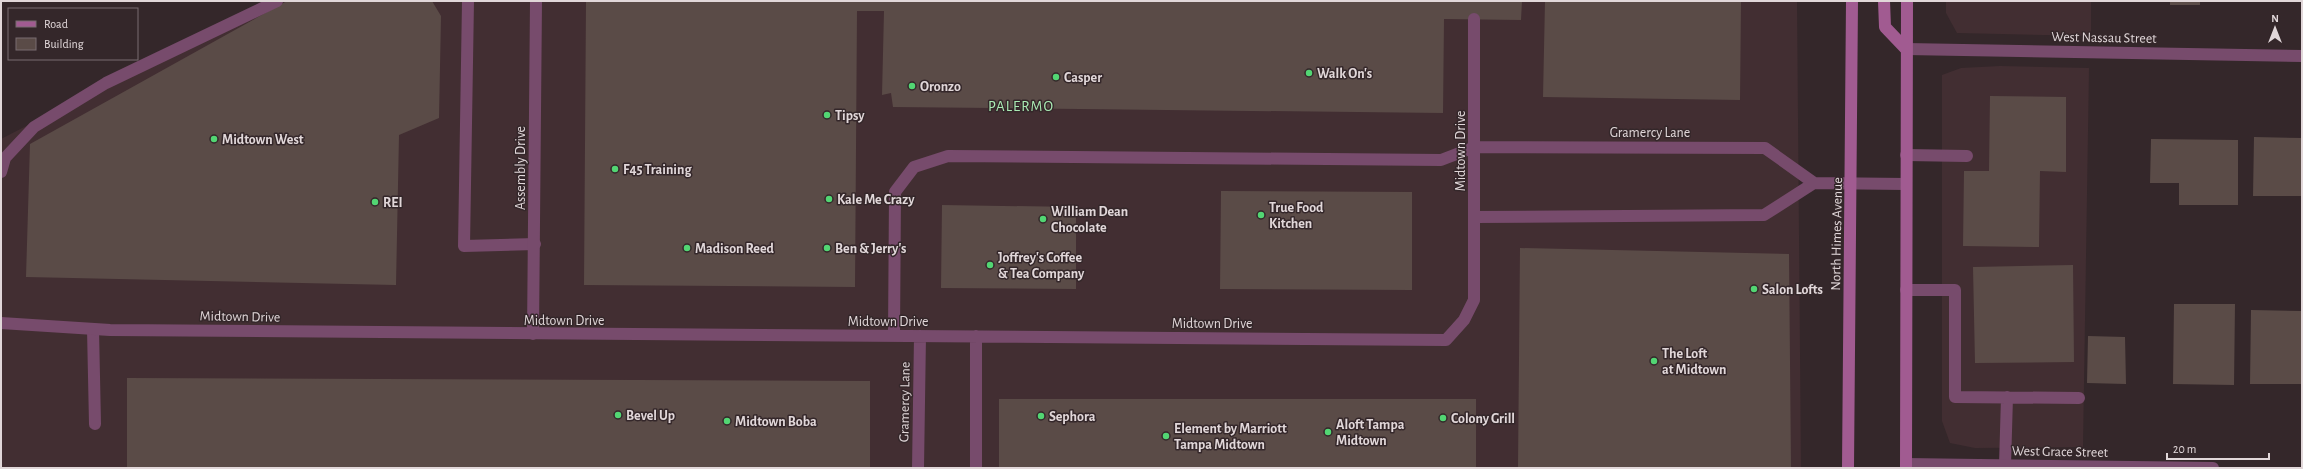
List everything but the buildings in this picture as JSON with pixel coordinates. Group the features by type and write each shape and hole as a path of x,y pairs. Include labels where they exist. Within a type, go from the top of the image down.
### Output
{"street":[{"path":"1,172 5,158 34,127 106,82 277,1"},
{"path":"468,1 464,246 534,244"},
{"name":"Assembly Drive","path":"532,334 536,1"},
{"name":"North Himes Avenue","path":"1848,468 1852,184 1852,1"},
{"path":"1884,1 1885,27 1906,49"},
{"path":"1906,466 1907,1"},
{"name":"Midtown Drive","path":"1,323 93,329 532,334 1446,340 1464,320 1474,300 1474,19"},
{"name":"West Nassau Street","path":"1906,49 2302,56"},
{"path":"894,336 896,192 914,167 941,158 948,156 1441,160 1475,147"},
{"name":"Gramercy Lane","path":"1475,147 1765,148 1814,183"},
{"path":"1906,155 1967,156"},
{"path":"1475,217 1764,215 1814,183 1906,184"},
{"path":"1906,290 1955,290 1955,397 2079,398"},
{"path":"93,329 95,424"},
{"name":"Gramercy Lane","path":"918,468 920,336"},
{"path":"976,336 976,468"},
{"path":"2006,465 2007,397"},
{"name":"West Grace Street","path":"1906,466 2006,465 2032,467 2213,468"}],"shaded area":[{"path":"268,1 1797,1 1801,468 1,468 1,139"},
{"path":"1946,1 2091,1 2091,36 1957,33 1946,13"},
{"path":"2000,66 2089,68 2083,447 1975,448 1950,443 1942,421 1942,75 1961,68"}],"place":[{"name":"Walk On's","path":"1309,73"},
{"name":"Casper","path":"1056,77"},
{"name":"Oronzo","path":"912,86"},
{"name":"Tipsy","path":"827,115"},
{"name":"Midtown West","path":"214,139"},
{"name":"F45 Training","path":"615,169"},
{"name":"Kale Me Crazy","path":"829,199"},
{"name":"REI","path":"375,202"},
{"name":"True Food Kitchen","path":"1261,215"},
{"name":"William Dean Chocolate","path":"1043,219"},
{"name":"Madison Reed","path":"687,248"},
{"name":"Ben & Jerry's","path":"827,248"},
{"name":"Joffrey's Coffee & Tea Company","path":"990,265"},
{"name":"Salon Lofts","path":"1754,289"},
{"name":"The Loft at Midtown","path":"1654,361"},
{"name":"Bevel Up","path":"618,415"},
{"name":"Sephora","path":"1041,416"},
{"name":"Colony Grill","path":"1443,418"},
{"name":"Midtown Boba","path":"727,421"},
{"name":"Aloft Tampa Midtown","path":"1328,432"},
{"name":"Element by Marriott Tampa Midtown","path":"1166,436"}],"district":[{"name":"PALERMO","path":"1021,106"}]}
